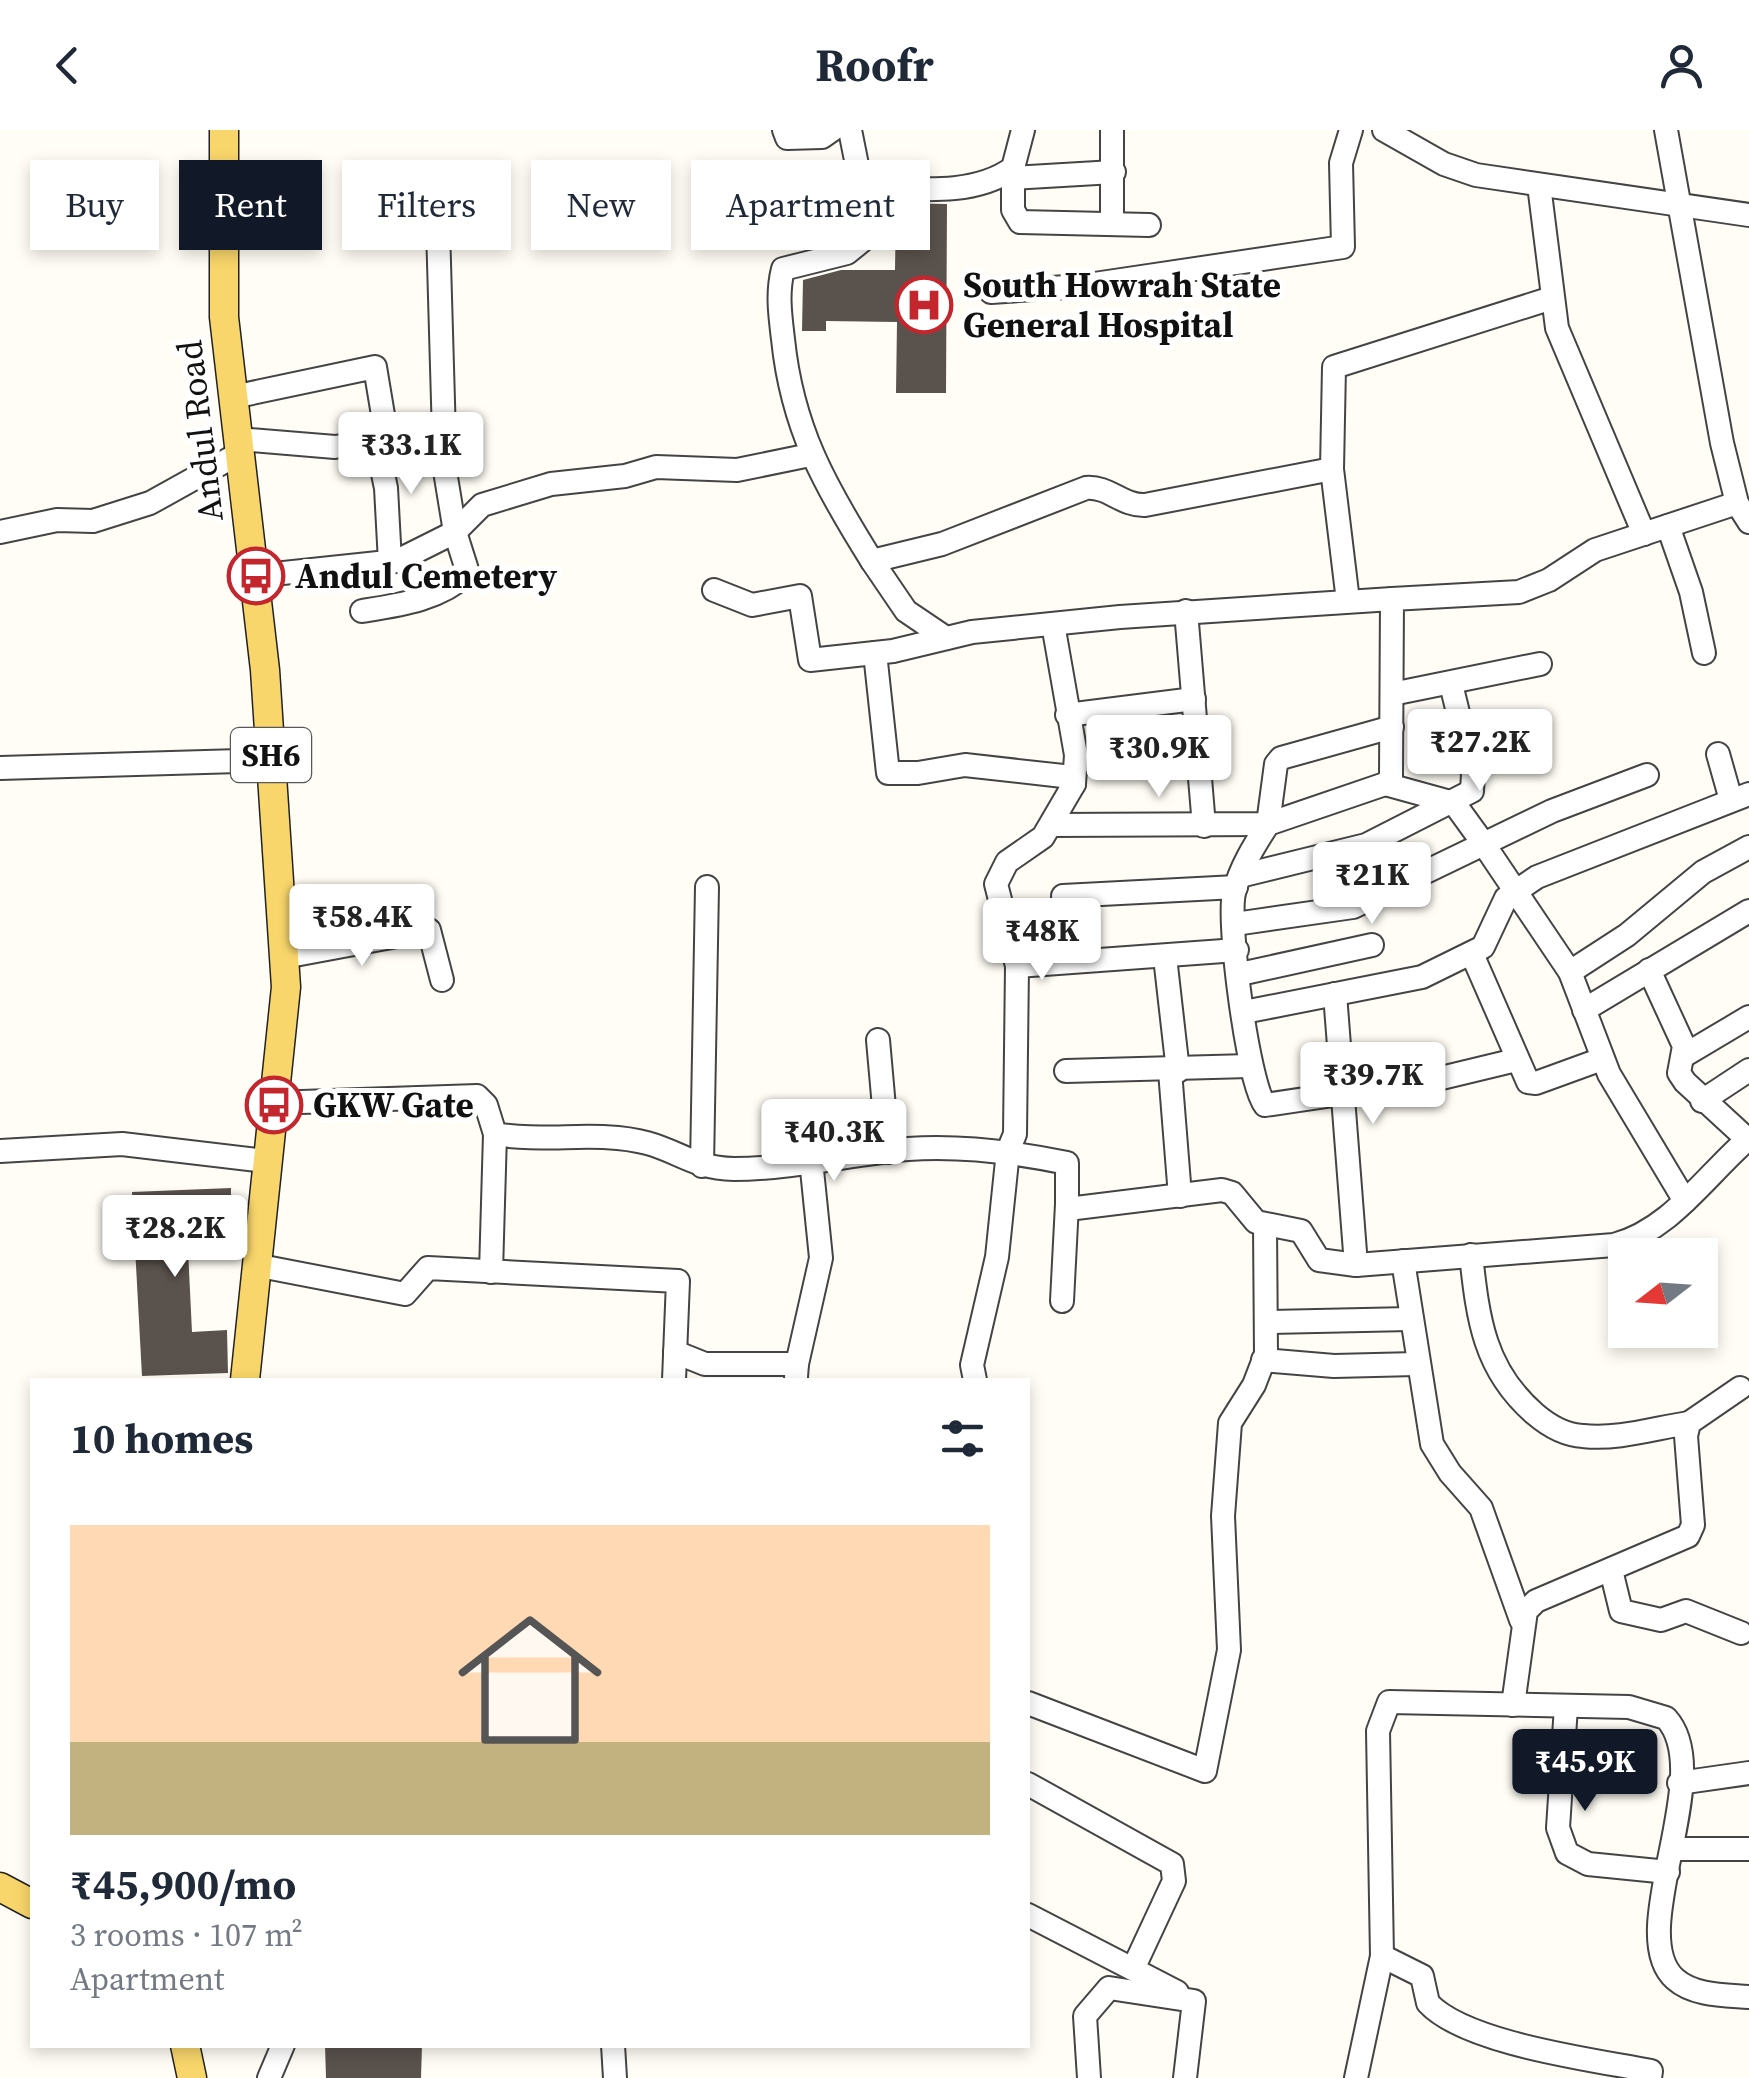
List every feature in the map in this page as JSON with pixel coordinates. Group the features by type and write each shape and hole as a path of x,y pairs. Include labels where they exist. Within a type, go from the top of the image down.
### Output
{"main road":[{"name":"Andul Road","path":"224,130 224,318 254,576 286,986 265,1161 246,1378"},
{"path":"0,1888 30,1903"},
{"path":"185,2048 185,2064 192,2078"}],"street":[{"path":"784,130 787,138 822,137 832,130"},
{"path":"850,130 856,160"},
{"path":"1031,130 1022,130 1013,173 1012,210 1020,222 1149,224"},
{"path":"1112,130 1112,224"},
{"path":"991,292 1151,277 1343,247 1341,163 1351,130"},
{"path":"714,590 752,605 800,596 810,660 1053,624 1186,611 1518,592 1549,580 1595,550 1668,526 1743,513 1709,376 1683,207 1666,130"},
{"path":"1396,133 1444,164 1539,186 1749,214"},
{"path":"930,188 955,189 1013,173 1114,172"},
{"path":"1539,186 1557,328 1644,534"},
{"path":"362,611 412,603 453,587 468,573 455,532 446,471 439,250"},
{"path":"851,250 783,269 778,292 788,390 810,455 872,560 906,611 946,638"},
{"path":"1348,601 1332,469 1332,374 1340,362 1552,298"},
{"path":"0,532 57,520 93,522 150,503 239,446 335,448 387,439 375,367 233,396"},
{"path":"376,441 386,488 390,562"},
{"path":"254,576 390,562 428,549 455,532 482,505 551,484 625,476 656,468 737,470 810,455"},
{"path":"872,560 942,544 1086,488 1098,487 1124,502 1144,505 1332,469"},
{"path":"1668,526 1691,592 1704,653"},
{"path":"1385,784 1394,767 1392,599"},
{"path":"1186,611 1204,826"},
{"path":"975,1378 972,1365 994,1272 1008,1151 1016,1134 1017,966 996,884 1007,862 1043,838 1074,784 1076,755 1053,624"},
{"path":"875,653 888,773 966,765 1064,776 1074,784"},
{"path":"1392,694 1540,664"},
{"path":"1063,896 1238,881 1366,845 1454,803 1475,784 1452,684"},
{"path":"1067,715 1194,699"},
{"path":"1392,727 1281,758 1276,764 1268,824 1238,881 1235,924 1249,1066 1265,1105 1344,1094 1516,1060"},
{"path":"1244,1012 1422,977 1472,954 1491,938 1498,910 1516,889 1561,865 1740,797 1718,754"},
{"path":"0,768 271,760"},
{"path":"1235,924 1353,907 1484,843 1648,775"},
{"path":"1051,825 1268,824 1385,784 1454,803 1570,972 1602,1060 1685,1201"},
{"path":"1570,972 1627,936 1703,872 1749,847"},
{"path":"702,1166 708,888"},
{"path":"1584,1010 1749,912"},
{"path":"284,957 428,930 442,980"},
{"path":"1017,966 1165,957 1238,962 1372,944"},
{"path":"1472,954 1528,1082 1536,1083 1602,1060"},
{"path":"1165,957 1180,1196"},
{"path":"1067,1204 1076,1208 1232,1192 1256,1222 1301,1231 1325,1264 1356,1265 1614,1245 1651,1230 1748,1138 1702,1100 1679,1072 1685,1055 1682,1038 1649,970"},
{"path":"1335,994 1356,1265"},
{"path":"1685,1055 1749,1017"},
{"path":"878,1040 888,1152"},
{"path":"1066,1072 1249,1066"},
{"path":"1702,1100 1749,1070"},
{"path":"272,1103 476,1096 486,1105 495,1134 492,1272"},
{"path":"495,1134 525,1139 620,1139 649,1144 702,1166 736,1169 888,1152 1008,1151 1067,1163 1062,1301"},
{"path":"0,1151 122,1144 265,1161"},
{"path":"675,1352 705,1364 796,1372 821,1258 811,1160"},
{"path":"1030,1704 1205,1771 1229,1650 1223,1516 1230,1423 1264,1360 1265,1226"},
{"path":"1471,1256 1481,1336 1493,1365 1514,1396 1547,1424 1581,1436 1609,1436 1690,1422 1740,1388"},
{"path":"1403,1261 1416,1364 1432,1444 1450,1473 1481,1508 1521,1620 1513,1705"},
{"path":"256,1265 405,1294 428,1268 678,1282 674,1378"},
{"path":"1266,1322 1410,1319"},
{"path":"1264,1360 1334,1366 1416,1364"},
{"path":"1521,1620 1536,1602 1688,1536 1693,1525 1686,1436 1690,1422"},
{"path":"1610,1570 1621,1611 1661,1620 1686,1611 1741,1632"},
{"path":"1356,2078 1382,1956 1378,1731 1389,1702 1630,1706 1666,1718 1680,1741 1679,1782 1658,1932 1662,1962 1675,1980 1699,1992 1749,1997"},
{"path":"1566,1706 1558,1828 1567,1853 1588,1864 1670,1860 1749,1849"},
{"path":"1679,1782 1749,1773"},
{"path":"1030,1785 1172,1864 1174,1881 1133,1968"},
{"path":"1030,1916 1194,2001"},
{"path":"1382,1956 1422,1976 1428,2003 1450,2018 1527,2047 1651,2071 1650,2078"},
{"path":"1089,2078 1084,2016 1109,1988 1194,2001"},
{"path":"1185,2078 1194,2001"},
{"path":"269,2078 282,2048"},
{"path":"613,2048 615,2078"}],"building":[{"path":"930,204 947,204 946,393 896,393 897,322 826,321 826,331 802,331 803,280 841,270 895,270 895,250 930,250"},
{"path":"231,1188 231,1227 187,1229 192,1332 227,1330 228,1373 142,1376 132,1192"},
{"path":"325,2048 422,2048 421,2078 326,2078"}],"place":[{"name":"South Howrah State General Hospital","path":"924,305"},
{"name":"Andul Cemetery","path":"256,576"},
{"name":"GKW Gate","path":"274,1105"}]}
